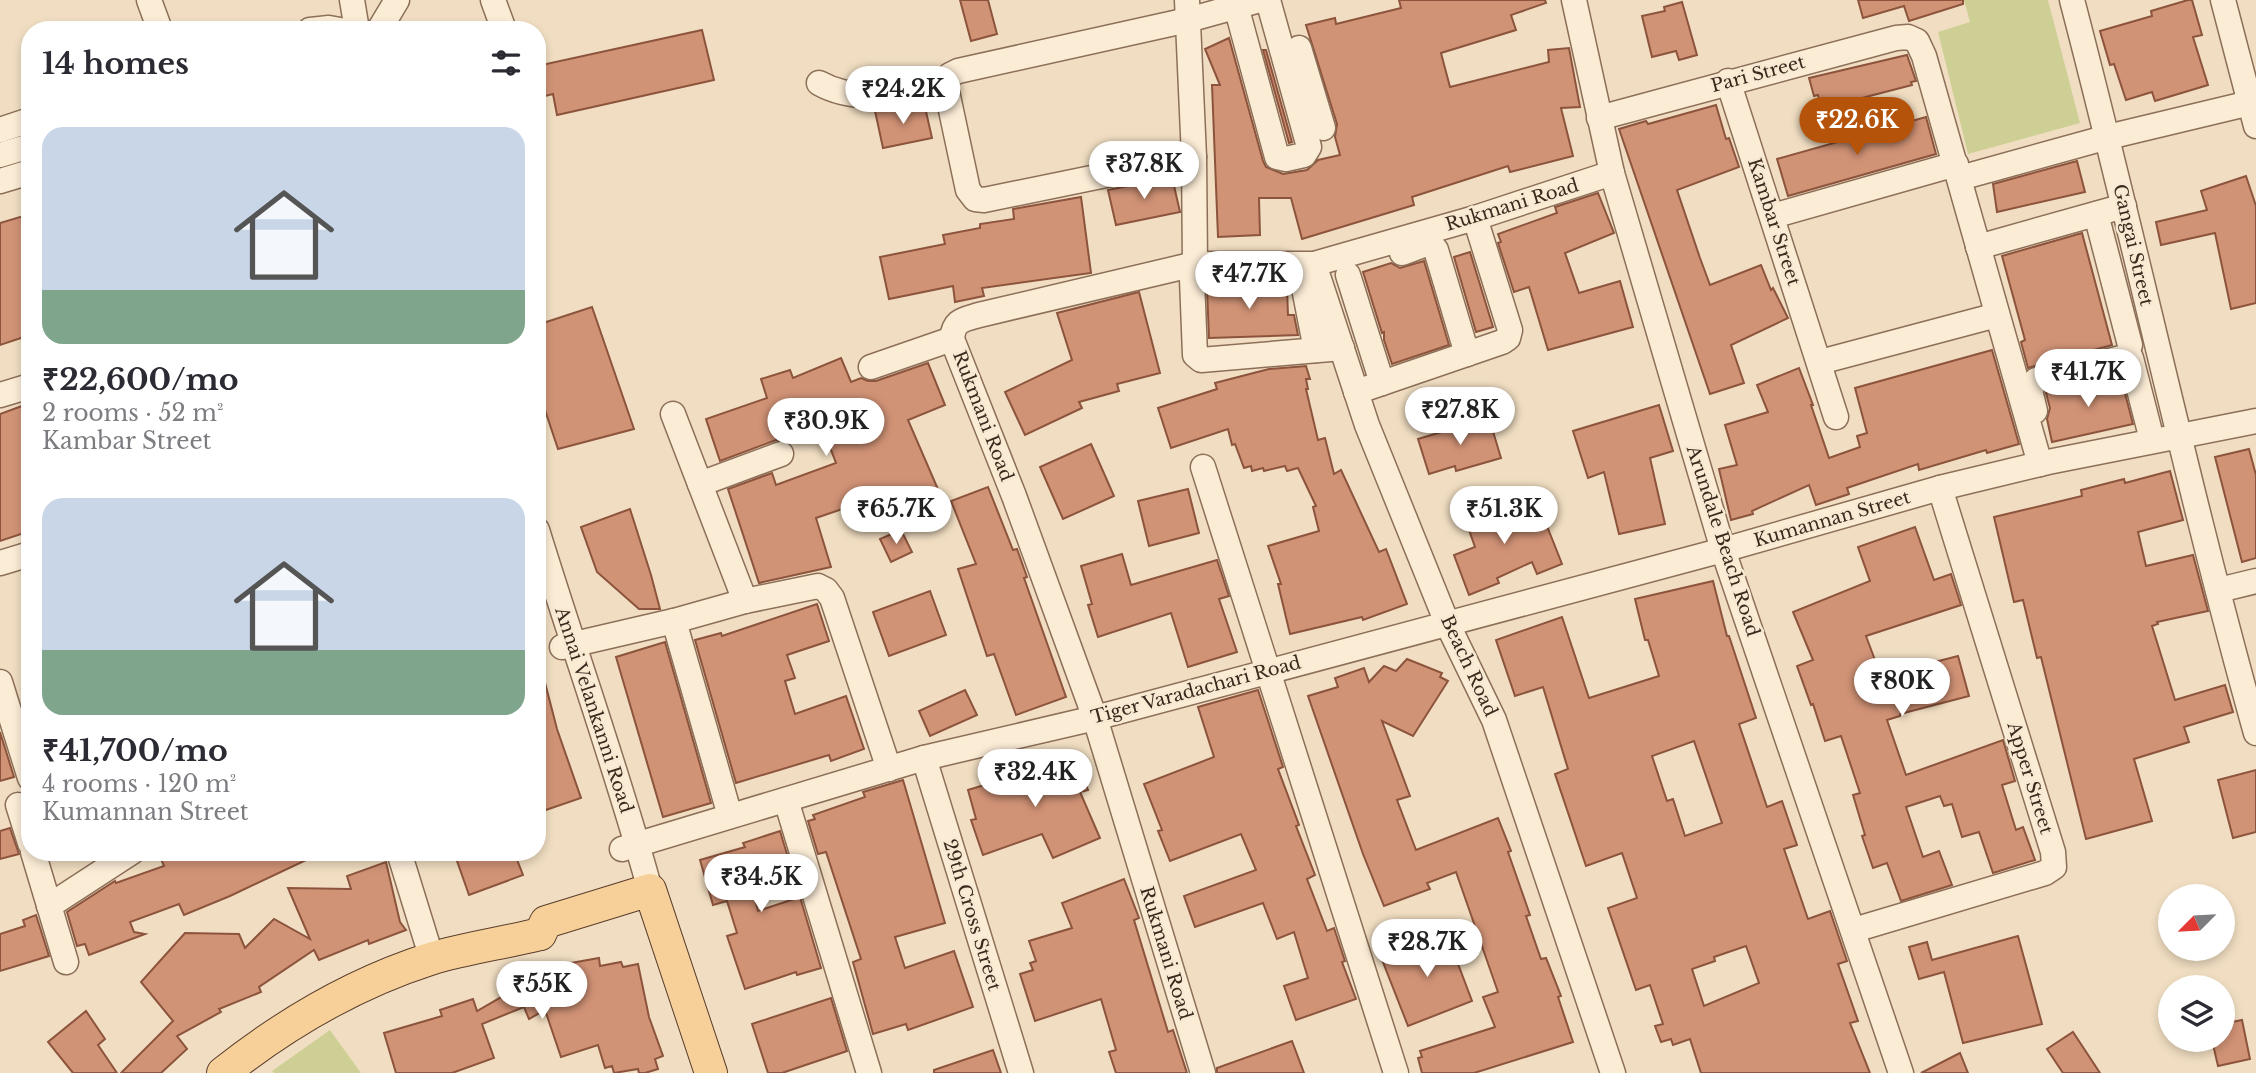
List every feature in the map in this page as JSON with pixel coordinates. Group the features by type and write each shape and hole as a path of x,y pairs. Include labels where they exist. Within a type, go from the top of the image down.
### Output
{"main road":[{"path":"223,1073 295,1022 386,975 432,959 540,934 552,939 646,902"},
{"path":"646,902 695,1073"},
{"path":"646,902 710,1073"}],"street":[{"path":"149,0 157,21"},
{"path":"352,0 356,21"},
{"path":"384,21 397,0"},
{"path":"493,0 501,21"},
{"path":"1194,157 984,200 975,199 968,190 945,82 950,75 958,71 1188,10 1248,3 1277,157 1286,159 1304,155 1309,147 1268,0"},
{"path":"1285,0 1323,128"},
{"name":"Arundale Beach Road","path":"1574,0 1612,173 1723,550 1901,1073"},
{"name":"Gangai Street","path":"2072,0 2108,137 2178,435 2219,590 2250,693 2256,733"},
{"path":"1773,216 2108,137 2253,114 2223,0"},
{"path":"1188,10 1194,157 1195,355 1201,360 1342,348"},
{"name":"Pari Street","path":"1599,118 1728,81 1908,37 1917,41 1958,171"},
{"name":"Kambar Street","path":"1728,81 1836,417"},
{"path":"819,83 835,92 875,96 945,90"},
{"path":"0,130 21,123"},
{"path":"0,155 21,149"},
{"path":"1958,171 2026,364 2036,369 2155,339"},
{"name":"Rukmani Road","path":"1203,1073 1095,718 1014,496 952,339 953,328 961,320 1193,272 1314,264 1475,218 1612,173"},
{"path":"0,181 21,175"},
{"path":"1986,245 2124,206"},
{"path":"2096,214 2130,345"},
{"path":"1356,392 1508,338 1510,330 1475,218"},
{"path":"1399,254 1426,244 1432,245 1466,354"},
{"path":"1986,245 1997,315 2044,463"},
{"name":"Beach Road","path":"1314,264 1367,425 1447,623 1494,720 1613,1073"},
{"path":"1193,272 1290,273 1299,276 1303,283 1316,350"},
{"path":"1328,306 1352,286 1382,383"},
{"path":"1820,362 1997,315"},
{"path":"871,367 952,339"},
{"path":"2044,463 2031,384 2036,380 2124,356 2131,358 2134,363 2152,440"},
{"path":"0,395 21,389"},
{"path":"673,414 745,601"},
{"name":"Kumannan Street","path":"1447,623 1723,550 1940,488 2152,440 2256,421"},
{"path":"700,484 781,454"},
{"path":"1203,467 1396,1073"},
{"name":"Apper Street","path":"1853,930 2045,873 2054,867 2053,852 1940,488"},
{"path":"0,563 21,557"},
{"name":"Annai Velankanni Road","path":"546,565 567,646 646,902"},
{"path":"2219,590 2256,581"},
{"path":"567,646 745,601 818,586 832,597 889,769"},
{"name":"Annai Velankanni Road","path":"546,590 567,646"},
{"path":"674,621 730,816"},
{"name":"Tiger Varadachari Road","path":"630,846 924,758 1095,718 1447,623"},
{"path":"0,682 21,749"},
{"name":"29th Cross Street","path":"924,758 1021,1073"},
{"path":"786,800 869,1073"},
{"path":"36,861 66,962"},
{"path":"49,906 118,861"},
{"path":"402,861 432,959"}],"green space":[{"path":"1964,0 2048,0 2080,123 1968,154 1938,32 1970,22"},
{"path":"330,1030 361,1073 272,1071"}],"building":[{"path":"960,0 988,0 997,34 971,41"},
{"path":"1399,0 1545,0 1546,3 1511,15 1516,30 1441,53 1450,87 1549,62 1548,50 1569,48 1580,107 1561,108 1573,156 1510,172 1508,166 1412,197 1414,205 1302,239 1291,198 1259,198 1260,235 1218,237 1212,85 1220,85 1205,49 1229,38 1266,167 1283,174 1307,170 1318,160 1340,155 1335,137 1337,124 1306,25 1335,18 1336,24 1401,8"},
{"path":"1858,0 1963,0 1963,4 1909,21 1904,6 1863,18"},
{"path":"2192,0 2202,35 2193,37 2208,85 2155,101 2152,92 2126,100 2114,64 2110,65 2100,31 2152,16 2151,11"},
{"path":"1682,2 1697,55 1679,60 1676,51 1652,57 1642,16 1665,11 1664,7"},
{"path":"702,30 714,80 557,115 553,94 546,96 546,64"},
{"path":"1263,50 1266,50 1292,142 1289,143"},
{"path":"1907,55 1916,81 1911,82 1912,85 1862,98 1863,102 1830,110 1829,105 1821,107 1818,95 1814,96 1809,78"},
{"path":"1716,105 1726,139 1729,138 1739,167 1677,190 1710,285 1761,265 1771,290 1773,288 1788,318 1731,345 1744,383 1710,394 1619,129 1646,121 1648,124"},
{"path":"925,107 932,138 883,148 875,111"},
{"path":"1926,117 1936,154 1788,196 1777,159"},
{"path":"2077,161 2085,192 1997,212 1993,184"},
{"path":"2246,176 2256,206 2256,303 2231,309 2215,233 2161,245 2156,222 2207,210 2201,191"},
{"path":"1172,177 1180,212 1116,225 1108,190"},
{"path":"1598,193 1614,233 1565,253 1579,293 1620,281 1633,327 1548,350 1529,287 1514,292 1498,243 1501,242 1498,234 1557,213 1555,207"},
{"path":"1081,197 1091,273 982,288 984,296 955,302 953,286 889,299 880,257 945,244 943,235 980,228 980,224 1014,219 1013,209"},
{"path":"21,217 21,338 0,345 0,223"},
{"path":"2082,233 2112,345 2028,368 2021,342 2025,340 2002,256"},
{"path":"1470,252 1493,327 1476,332 1454,257"},
{"path":"1424,261 1449,345 1392,364 1363,272 1391,263 1400,268"},
{"path":"1264,279 1272,288 1287,289 1288,315 1294,315 1298,335 1209,338 1207,288 1229,287 1229,280"},
{"path":"1139,292 1160,373 1117,384 1119,391 1079,402 1082,408 1025,435 1005,392 1072,360 1057,313"},
{"path":"592,307 634,429 558,449 546,413 546,322"},
{"path":"1992,350 2019,444 1987,453 1986,450 1919,470 1918,464 1847,488 1849,494 1816,505 1809,485 1752,511 1753,514 1731,520 1719,469 1737,465 1725,425 1768,412 1757,385 1799,368 1829,458 1860,447 1857,436 1867,433 1855,388"},
{"path":"841,358 851,382 861,378 876,381 928,363 945,405 908,420 940,494 913,505 907,493 857,512 854,505 816,518 831,567 759,583 728,489 772,473 776,485 836,463 822,427 784,440 776,440 720,461 706,419 767,398 761,379 790,370 793,378"},
{"path":"1306,366 1310,379 1306,379 1306,389 1318,440 1325,438 1334,474 1341,470 1379,552 1386,549 1407,604 1363,620 1362,617 1290,634 1278,584 1281,584 1268,546 1319,531 1313,507 1316,506 1298,468 1287,471 1285,466 1252,471 1251,466 1244,468 1235,444 1232,445 1228,429 1171,448 1158,408 1217,389 1215,383 1269,369"},
{"path":"2120,374 2133,424 2052,442 2047,419 2050,408 2046,393"},
{"path":"1659,405 1673,451 1650,458 1665,524 1619,534 1604,472 1588,478 1573,431"},
{"path":"21,406 21,534 0,541 0,414"},
{"path":"1489,418 1501,458 1456,471 1455,466 1429,474 1418,439"},
{"path":"1091,444 1114,496 1063,519 1040,467"},
{"path":"2249,449 2256,475 2256,558 2242,562 2215,457"},
{"path":"2170,471 2183,520 2138,532 2146,566 2193,555 2208,611 2157,622 2158,624 2152,626 2175,700 2225,685 2233,712 2184,727 2189,742 2134,759 2152,821 2086,839 2041,657 2037,658 2023,600 2014,602 1994,517 2082,496 2081,490 2124,479 2125,483"},
{"path":"988,487 1013,550 1017,549 1027,577 1024,578 1066,697 1016,715 994,654 987,656 958,569 976,564 951,501"},
{"path":"1188,489 1199,533 1149,546 1138,501"},
{"path":"1504,498 1512,523 1541,511 1562,564 1537,574 1532,562 1497,578 1499,583 1469,595 1454,555 1475,547 1463,513"},
{"path":"630,509 660,609 639,609 597,572 581,527"},
{"path":"1915,527 1934,580 1951,574 1961,605 1866,636 1881,676 1958,656 1969,696 1900,714 1887,720 1906,775 2003,740 2015,781 2002,785 2016,830 2023,827 2035,860 1993,873 1979,832 1962,837 1952,804 1944,806 1940,796 1906,807 1923,857 1939,851 1952,885 1901,901 1887,863 1873,868 1862,836 1865,835 1853,795 1860,793 1841,736 1825,741 1813,704 1811,705 1797,666 1813,660 1793,612 1870,581 1858,547"},
{"path":"901,530 912,552 891,562 880,539"},
{"path":"1122,554 1131,585 1217,560 1229,596 1219,599 1237,652 1188,667 1171,613 1098,637 1088,605 1092,604 1081,566"},
{"path":"1713,581 1727,636 1756,718 1739,724 1767,807 1782,801 1797,845 1784,849 1808,919 1830,911 1847,961 1838,964 1858,1021 1850,1023 1870,1073 1701,1073 1690,1039 1673,1045 1671,1039 1661,1042 1655,1026 1663,1024 1650,985 1636,990 1608,908 1637,898 1622,853 1586,866 1555,774 1568,769 1543,687 1515,696 1496,640 1562,617 1589,698 1659,676 1648,640 1645,640 1635,599","holes":["1694,741 1722,823 1685,836 1673,799 1667,801 1652,756","1746,946 1759,983 1704,1006 1692,969 1715,961 1714,957"]},
{"path":"930,591 946,635 889,656 873,612"},
{"path":"817,604 829,641 787,655 795,678 785,681 795,714 846,696 864,749 831,761 829,755 736,783 695,640 721,633 722,636"},
{"path":"665,642 711,803 663,817 616,657"},
{"path":"1407,659 1442,673 1440,677 1448,681 1413,736 1382,721 1410,796 1397,800 1416,850 1498,818 1530,915 1526,916 1541,959 1546,958 1561,996 1558,997 1573,1042 1474,1073 1422,1073 1418,1058 1422,1057 1420,1051 1495,1027 1483,997 1498,992 1456,872 1427,883 1430,889 1384,906 1308,696 1338,687 1335,678 1364,668 1369,682 1384,666 1396,671"},
{"path":"546,686 557,729 581,798 546,810"},
{"path":"965,690 977,715 930,736 919,711"},
{"path":"1258,690 1283,767 1278,769 1315,875 1307,879 1327,931 1334,928 1345,961 1342,962 1356,999 1296,1020 1284,986 1308,978 1294,932 1277,939 1263,903 1195,927 1184,896 1256,870 1241,834 1170,861 1158,831 1162,830 1144,784 1214,757 1198,707"},
{"path":"0,732 14,777 0,781"},
{"path":"1074,752 1088,790 1080,792 1100,838 1053,858 1042,834 983,855 971,820 976,819 968,790 1024,773 1023,770"},
{"path":"2256,770 2256,832 2233,838 2218,780"},
{"path":"903,780 945,923 895,937 905,968 954,951 973,1007 908,1030 906,1024 873,1034 853,962 861,959 826,852 818,854 808,821 815,819 813,815 865,797 863,792"},
{"path":"10,828 19,854 0,859 0,831"},
{"path":"780,831 790,864 749,877 758,911 800,897 821,968 797,975 796,972 745,989 727,936 737,933 727,901 713,905 700,860 745,847 743,843"},
{"path":"162,861 304,861 184,915 179,904 130,922 134,932 145,934 89,955 85,944 77,946 67,912 115,881 116,883 164,866"},
{"path":"457,861 518,861 523,875 469,895"},
{"path":"386,862 400,922 406,930 369,944 368,940 319,960 314,950 259,987 261,992 219,1009 221,1012 177,1036 187,1049 161,1073 121,1073 173,1021 141,982 185,933 239,934 245,948 274,919 310,939 288,888 351,889 347,876"},
{"path":"1124,879 1139,918 1134,920 1168,1032 1173,1030 1187,1073 1116,1073 1109,1052 1116,1050 1101,999 1035,1021 1020,974 1033,970 1030,963 1036,961 1029,941 1072,928 1062,903"},
{"path":"36,915 49,956 0,971 0,934 25,926 23,920"},
{"path":"1446,932 1472,1001 1408,1026 1381,957"},
{"path":"2018,936 2042,1024 1963,1043 1944,972 1919,979 1909,947 1927,942 1932,960"},
{"path":"599,958 600,966 621,962 623,967 638,964 649,1017 663,1056 655,1059 658,1069 645,1073 639,1073 638,1069 614,1073 612,1066 605,1068 598,1045 561,1057 545,1010 529,1019 524,1007 482,1024 494,1058 452,1073 396,1073 384,1033 442,1016 440,1010 473,999 477,1011 517,988 513,975 533,966 539,976 547,969 550,975 560,965"},
{"path":"831,998 847,1051 782,1073 768,1073 752,1024"},
{"path":"86,1011 105,1039 98,1045 117,1073 73,1073 48,1042"},
{"path":"2242,1020 2250,1059 2218,1066 2215,1052 2235,1052 2235,1021"},
{"path":"2073,1032 2100,1073 2063,1073 2047,1049"},
{"path":"1292,1041 1304,1073 1217,1073 1217,1068"},
{"path":"993,1050 1001,1073 934,1073 934,1070"},
{"path":"1960,1053 1968,1073 1921,1073"}]}
